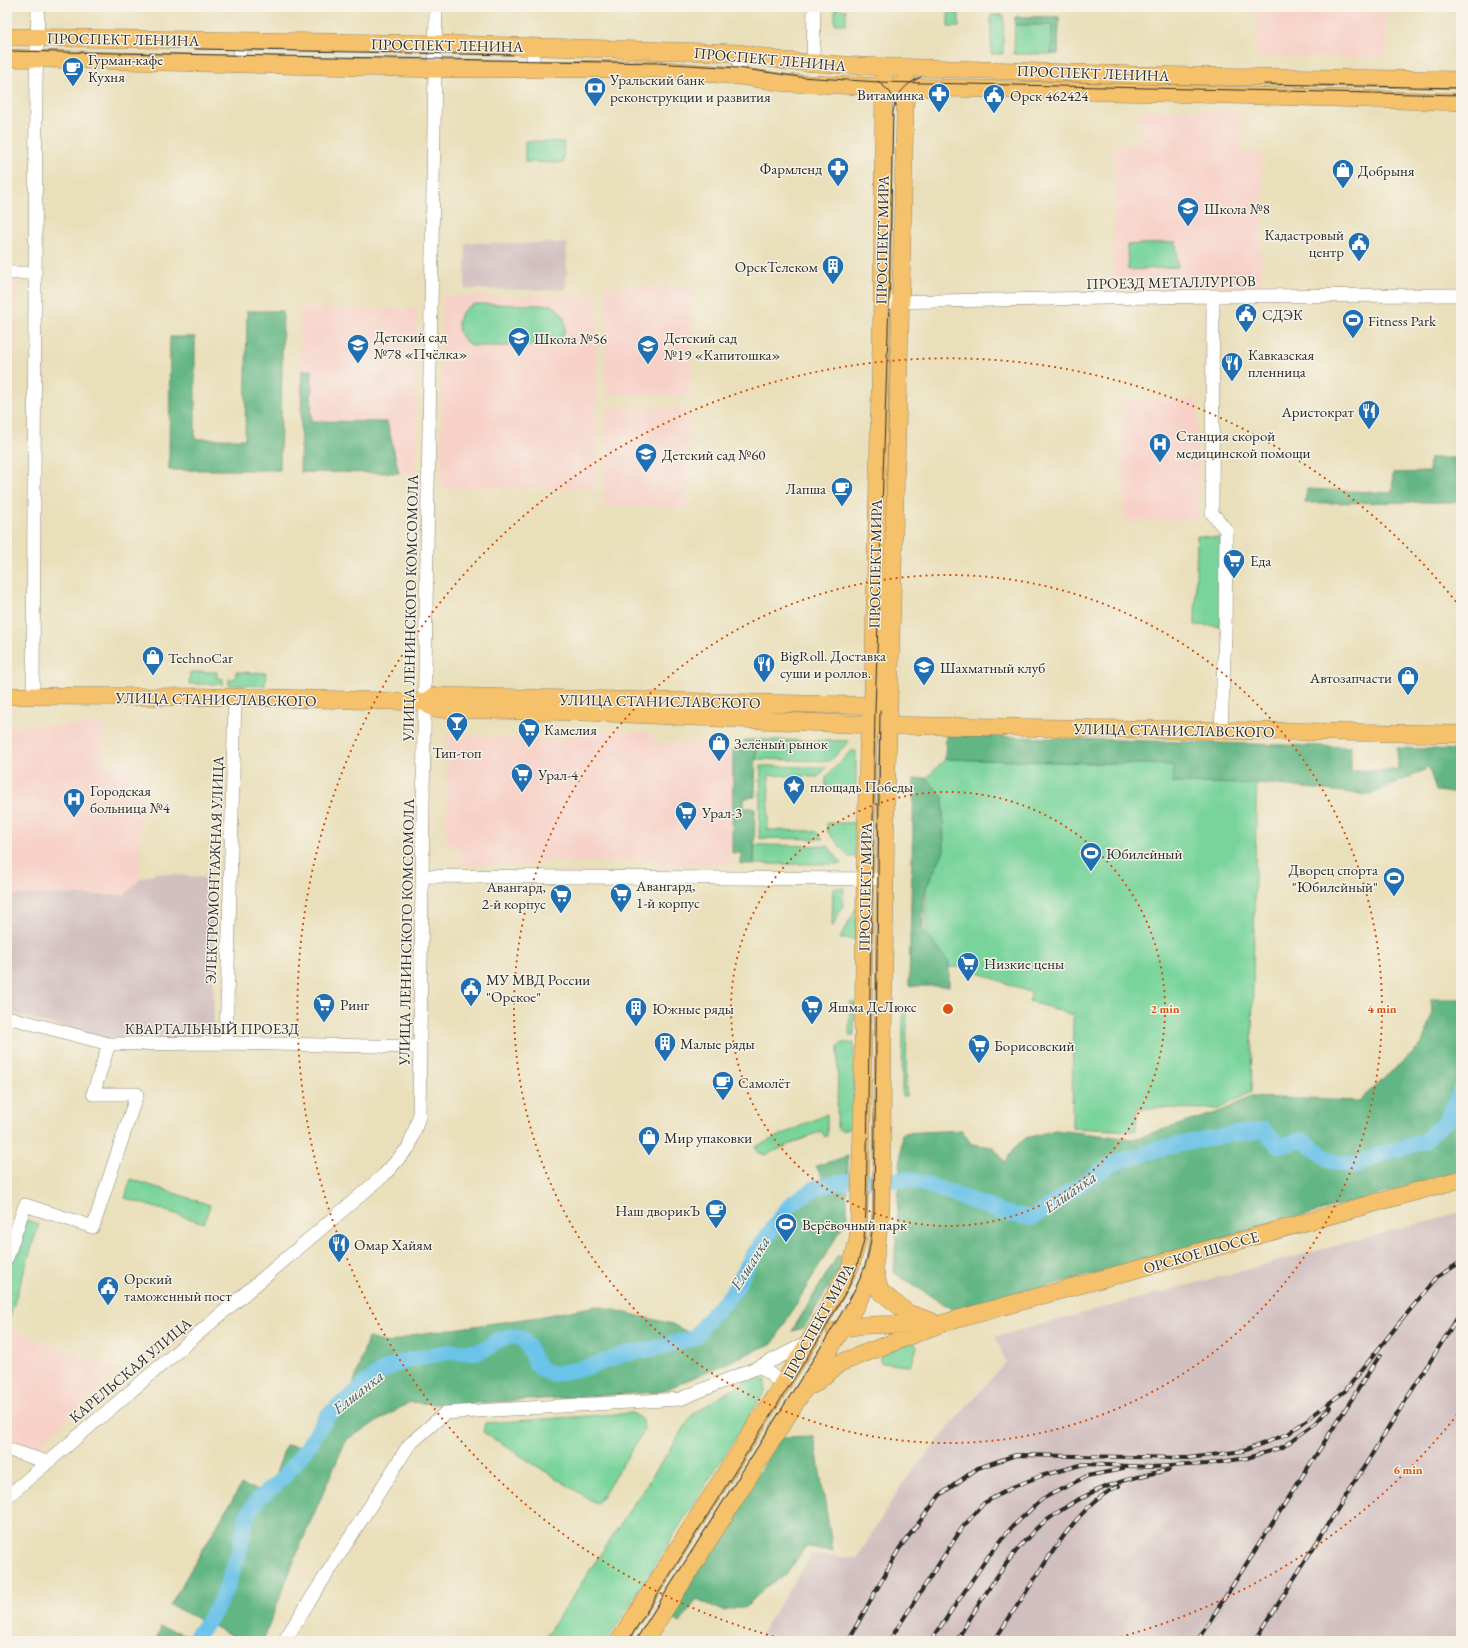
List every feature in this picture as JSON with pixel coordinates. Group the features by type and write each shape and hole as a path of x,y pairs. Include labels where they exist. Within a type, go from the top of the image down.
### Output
{"main road":[{"name":"ПРОСПЕКТ ЛЕНИНА","path":"7,37 240,40 554,47 740,53 785,61 906,68 1138,75 1461,80"},
{"name":"ПРОСПЕКТ ЛЕНИНА","path":"7,58 435,69 655,69 739,76 786,83 884,87 1062,90 1461,102"},
{"name":"ПРОСПЕКТ МИРА","path":"619,1641 809,1342 851,1266 858,1239 860,1210 865,879 870,706 873,691 882,302 884,67"},
{"name":"ПРОСПЕКТ МИРА","path":"645,1641 843,1328 865,1289 874,1268 881,1211 888,726 897,470 906,68"},
{"name":"УЛИЦА СТАНИСЛАВСКОГО","path":"7,696 235,698 424,702 435,696 870,706"},
{"name":"УЛИЦА СТАНИСЛАВСКОГО","path":"424,702 435,709 583,712 888,726 1461,734"},
{"path":"870,706 888,726"},
{"name":"ОРСКОЕ ШОССЕ","path":"940,1324 1461,1180"},
{"path":"874,1268 880,1292 908,1313 940,1324"},
{"path":"809,1342 843,1328 940,1324"},
{"path":"782,1384 803,1392 840,1363 940,1324"}],"street":[{"path":"33,697 38,7"},
{"name":"УЛИЦА ЛЕНИНСКОГО КОМСОМОЛА","path":"366,1191 384,1175 409,1147 419,1117 424,702 436,7"},
{"path":"813,63 814,7"},
{"path":"240,40 240,64"},
{"path":"533,69 534,47"},
{"path":"553,69 554,47"},
{"path":"614,69 615,49"},
{"path":"655,69 656,51"},
{"path":"739,76 740,53"},
{"path":"785,61 786,83"},
{"path":"1062,73 1062,90"},
{"path":"1138,75 1138,92"},
{"path":"1189,76 1189,94"},
{"path":"1325,98 1326,78"},
{"path":"882,237 902,238"},
{"path":"7,273 36,273"},
{"name":"ПРОЕЗД МЕТАЛЛУРГОВ","path":"882,302 1213,296 1461,295"},
{"path":"1213,296 1212,513 1226,530 1222,730"},
{"path":"881,331 900,331"},
{"path":"877,469 897,470"},
{"path":"875,561 894,561"},
{"path":"875,592 893,593"},
{"name":"ЭЛЕКТРОМОНТАЖНАЯ УЛИЦА","path":"226,1043 235,698"},
{"path":"422,876 885,879"},
{"name":"КВАРТАЛЬНЫЙ ПРОЕЗД","path":"7,1017 109,1044 226,1043 420,1047"},
{"path":"7,1258 25,1205 93,1226 137,1094 93,1094 109,1044"},
{"name":"КАРЕЛЬСКАЯ УЛИЦА","path":"7,1497 366,1191"},
{"path":"284,1641 409,1445 445,1413 680,1399 761,1366 809,1342"},
{"path":"761,1366 782,1384"},
{"path":"7,1449 47,1462"},
{"path":"641,1606 659,1618"}],"shaded area":[{"path":"1257,7 1387,7 1386,58 1256,56"},
{"name":"Школа №8","path":"1139,110 1241,110 1241,152 1262,152 1261,286 1113,290 1114,146 1138,145"},
{"path":"466,243 567,243 566,290 465,289"},
{"path":"7,282 17,282 12,471 7,471"},
{"name":"Детский сад №19 «Капитошка»","path":"606,286 692,287 691,395 605,395"},
{"name":"Школа №56","path":"442,296 597,296 596,488 441,488"},
{"name":"Детский сад №78 «Пчёлка»","path":"300,308 417,309 416,474 299,473"},
{"name":"Станция скорой медицинской помощи","path":"1122,400 1197,400 1199,520 1124,521"},
{"name":"Детский сад №60","path":"605,408 689,409 688,507 604,506"},
{"name":"Городская больница №4","path":"103,724 104,767 141,767 140,879 125,895 7,895 7,726"},
{"path":"584,731 645,732 662,745 695,745 695,741 706,741 706,749 733,749 731,864 664,865 664,867 653,867 653,859 638,859 638,861 532,862 530,866 461,865 461,846 446,846 448,734 475,735 495,738 564,740"},
{"path":"157,873 209,878 209,916 214,917 214,1038 109,1040 7,1012 7,895 125,895 140,879"},
{"path":"1461,1212 1461,1641 756,1641 811,1555 857,1558 901,1486 954,1421 1006,1362 995,1337"},
{"path":"10,1330 119,1370 37,1447 7,1438 7,1339"}],"green space":[{"path":"835,9 846,10 846,24 835,24"},
{"path":"948,13 959,13 959,27 948,27"},
{"path":"991,15 1004,15 1003,54 991,54"},
{"path":"1015,17 1059,17 1058,54 1014,54"},
{"path":"1015,17 1059,17 1058,54 1051,54 1052,25 1015,25"},
{"path":"525,141 564,142 563,163 525,162"},
{"path":"1176,242 1178,267 1128,270 1127,245"},
{"path":"476,304 551,305 558,309 562,314 565,321 564,333 561,339 548,346 473,346 466,342 461,336 458,330 458,323 463,311"},
{"path":"247,311 283,311 280,470 169,470 170,337 195,337 195,439 245,439"},
{"path":"302,370 312,370 311,421 387,422 399,473 300,472"},
{"path":"1430,458 1461,458 1461,502 1305,503 1307,489 1392,493 1393,473 1429,472"},
{"path":"1197,536 1221,538 1221,626 1195,625"},
{"path":"190,672 217,672 217,678 223,679 223,684 189,684"},
{"path":"236,672 266,673 265,686 229,685 229,679 235,679"},
{"path":"946,735 1351,747 1351,771 1398,770 1397,748 1461,750 1461,794 1436,791 1429,768 1370,795 1269,784 1173,783 1173,765 945,759"},
{"path":"744,740 756,740 755,797 744,798 744,808 755,808 754,864 741,864 741,853 732,853 733,749 743,749"},
{"path":"756,740 849,741 830,761 756,759"},
{"path":"851,751 856,751 856,788 826,788 826,777"},
{"name":"Юбилейный","path":"945,759 1257,767 1251,1092 1219,1109 1137,1108 1136,1131 1072,1128 1073,1015 1029,1001 1032,993 963,967 926,968 927,778"},
{"path":"761,766 827,767 818,777 769,775 768,830 816,831 823,839 759,838"},
{"path":"927,778 943,797 944,851 925,890 923,929 949,963 949,986 909,986 914,779"},
{"path":"827,823 855,823 855,857 849,857 827,831"},
{"path":"755,845 828,846 842,864 754,864"},
{"path":"833,888 844,888 843,905 832,928"},
{"path":"856,908 856,939 840,939"},
{"path":"1431,999 1461,999 1461,1172 1110,1270 953,1310 894,1273 902,1133 962,1130 971,1144 993,1147 1005,1162 1016,1146 1026,1138 1055,1130 1133,1139 1222,1111 1251,1097 1359,1101 1422,1044 1432,1013"},
{"path":"850,1002 855,1002 854,1036 849,1036"},
{"path":"903,1006 907,1009 906,1096 902,1096"},
{"path":"843,1043 854,1043 854,1123 851,1127 845,1130 838,1129 837,1126 838,1046"},
{"path":"827,1114 827,1136 825,1137 821,1131 765,1155 759,1153 755,1147"},
{"path":"848,1156 847,1219 773,1343 660,1392 444,1405 410,1402 346,1440 297,1553 263,1641 243,1641 170,1605 241,1485 269,1493 286,1445 313,1448 351,1392 368,1338 389,1343 417,1334 538,1317 597,1306 672,1324 699,1338 707,1327 730,1303 752,1266 785,1217 824,1181 816,1166"},
{"path":"131,1179 210,1205 204,1223 125,1198"},
{"path":"26,1220 39,1224 7,1326 7,1275"},
{"path":"838,1255 845,1260 804,1328 792,1331"},
{"path":"913,1342 917,1347 912,1364 909,1366 882,1363 880,1360 880,1355"},
{"path":"757,1374 766,1380 765,1391 607,1641 543,1641 694,1413"},
{"path":"632,1413 642,1419 644,1431 597,1504 483,1432 485,1423"},
{"path":"814,1436 833,1552 806,1546 786,1575 766,1587 747,1606 723,1611 697,1599 680,1623 669,1615 781,1437"},
{"path":"161,1627 206,1641 156,1641"}],"waterway":[{"name":"Елшанка","path":"193,1641 215,1611 226,1589 240,1549 246,1518 252,1507 261,1496 281,1480 306,1449 328,1415 380,1372 401,1362 448,1352 477,1352 489,1347 497,1340 514,1336 523,1339 535,1362 542,1370 553,1374 588,1367 625,1354 694,1338 713,1313 726,1301 737,1286 750,1260 792,1203 817,1187 842,1182 909,1179 1003,1213 1032,1218 1111,1164 1161,1148 1227,1135 1264,1130 1279,1146 1302,1140 1333,1162 1356,1166 1372,1157 1424,1141 1446,1121 1461,1090"}],"tram line":[{"path":"195,49 513,55"},
{"path":"7,51 657,63 738,68 800,77 879,82 1461,95"},
{"path":"628,1641 820,1337 849,1286 857,1266 864,1240 866,1211 875,711 889,302 893,112 899,95 905,87 921,77"},
{"path":"878,81 890,92 896,106"},
{"path":"1264,84 1461,88"},
{"path":"635,1641 829,1334 857,1285 868,1254 874,1211 880,711"}],"railway":[{"path":"1401,1321 1437,1277 1461,1262"},
{"path":"1255,1641 1461,1312"},
{"path":"848,1641 899,1549 940,1495 978,1468 1016,1455 1188,1458 1243,1451 1288,1434 1345,1391 1404,1317"},
{"path":"1197,1641 1380,1355"},
{"path":"889,1641 962,1528 984,1503 1015,1486 1041,1476 1084,1464 1152,1467 1207,1464 1247,1458 1283,1447 1316,1423 1330,1407"},
{"path":"931,1641 987,1558 1012,1527 1042,1499 1087,1476 1123,1469"},
{"path":"956,1641 1002,1569 1023,1542 1039,1526 1068,1506 1095,1491 1123,1481 1169,1470"},
{"path":"994,1641 1052,1552 1072,1526 1094,1502 1119,1486"}],"place":[{"name":"Гурман-кафе Кухня","path":"73,88"},
{"name":"Уральский банк реконструкции и развития","path":"595,108"},
{"name":"Витаминка","path":"939,114"},
{"name":"Орск 462424","path":"994,114"},
{"name":"Фармленд","path":"838,188"},
{"name":"Добрыня","path":"1343,190"},
{"name":"Школа №8","path":"1188,228"},
{"name":"Кадастровый центр","path":"1359,262"},
{"name":"ОрскТелеком","path":"833,286"},
{"name":"СДЭК","path":"1246,334"},
{"name":"Fitness Park","path":"1353,340"},
{"name":"Школа №56","path":"519,358"},
{"name":"Детский сад №78 «Пчёлка»","path":"358,364"},
{"name":"Детский сад №19 «Капитошка»","path":"648,366"},
{"name":"Кавказская пленница","path":"1232,382"},
{"name":"Аристократ","path":"1369,430"},
{"name":"Станция скорой медицинской помощи","path":"1160,464"},
{"name":"Детский сад №60","path":"646,474"},
{"name":"Лапша","path":"842,508"},
{"name":"Еда","path":"1234,580"},
{"name":"TechnoCar","path":"153,676"},
{"name":"BigRoll. Доставка суши и роллов.","path":"764,684"},
{"name":"Шахматный клуб","path":"924,686"},
{"name":"Автозапчасти","path":"1408,696"},
{"name":"Тип-топ","path":"457,742"},
{"name":"Камелия","path":"529,748"},
{"name":"Зелёный рынок","path":"719,762"},
{"name":"Урал-4","path":"522,794"},
{"name":"площадь Победы","path":"794,806"},
{"name":"Городская больница №4","path":"74,818"},
{"name":"Урал-3","path":"686,832"},
{"name":"Юбилейный","path":"1091,872"},
{"name":"Дворец спорта \"Юбилейный\"","path":"1394,898"},
{"name":"Авангард, 2-й корпус","path":"561,914"},
{"name":"Авангард, 1-й корпус","path":"621,914"},
{"name":"Низкие цены","path":"968,982"},
{"name":"МУ МВД России \"Орское\"","path":"471,1008"},
{"name":"Ринг","path":"324,1024"},
{"name":"Яшма ДеЛюкс","path":"812,1026"},
{"name":"Южные ряды","path":"636,1028"},
{"name":"Малые ряды","path":"665,1062"},
{"name":"Борисовский","path":"979,1064"},
{"name":"Самолёт","path":"723,1102"},
{"name":"Мир упаковки","path":"649,1156"},
{"name":"Наш дворикЪ","path":"716,1230"},
{"name":"Верёвочный парк","path":"786,1244"},
{"name":"Омар Хайям","path":"339,1264"},
{"name":"Орский таможенный пост","path":"108,1306"}]}
